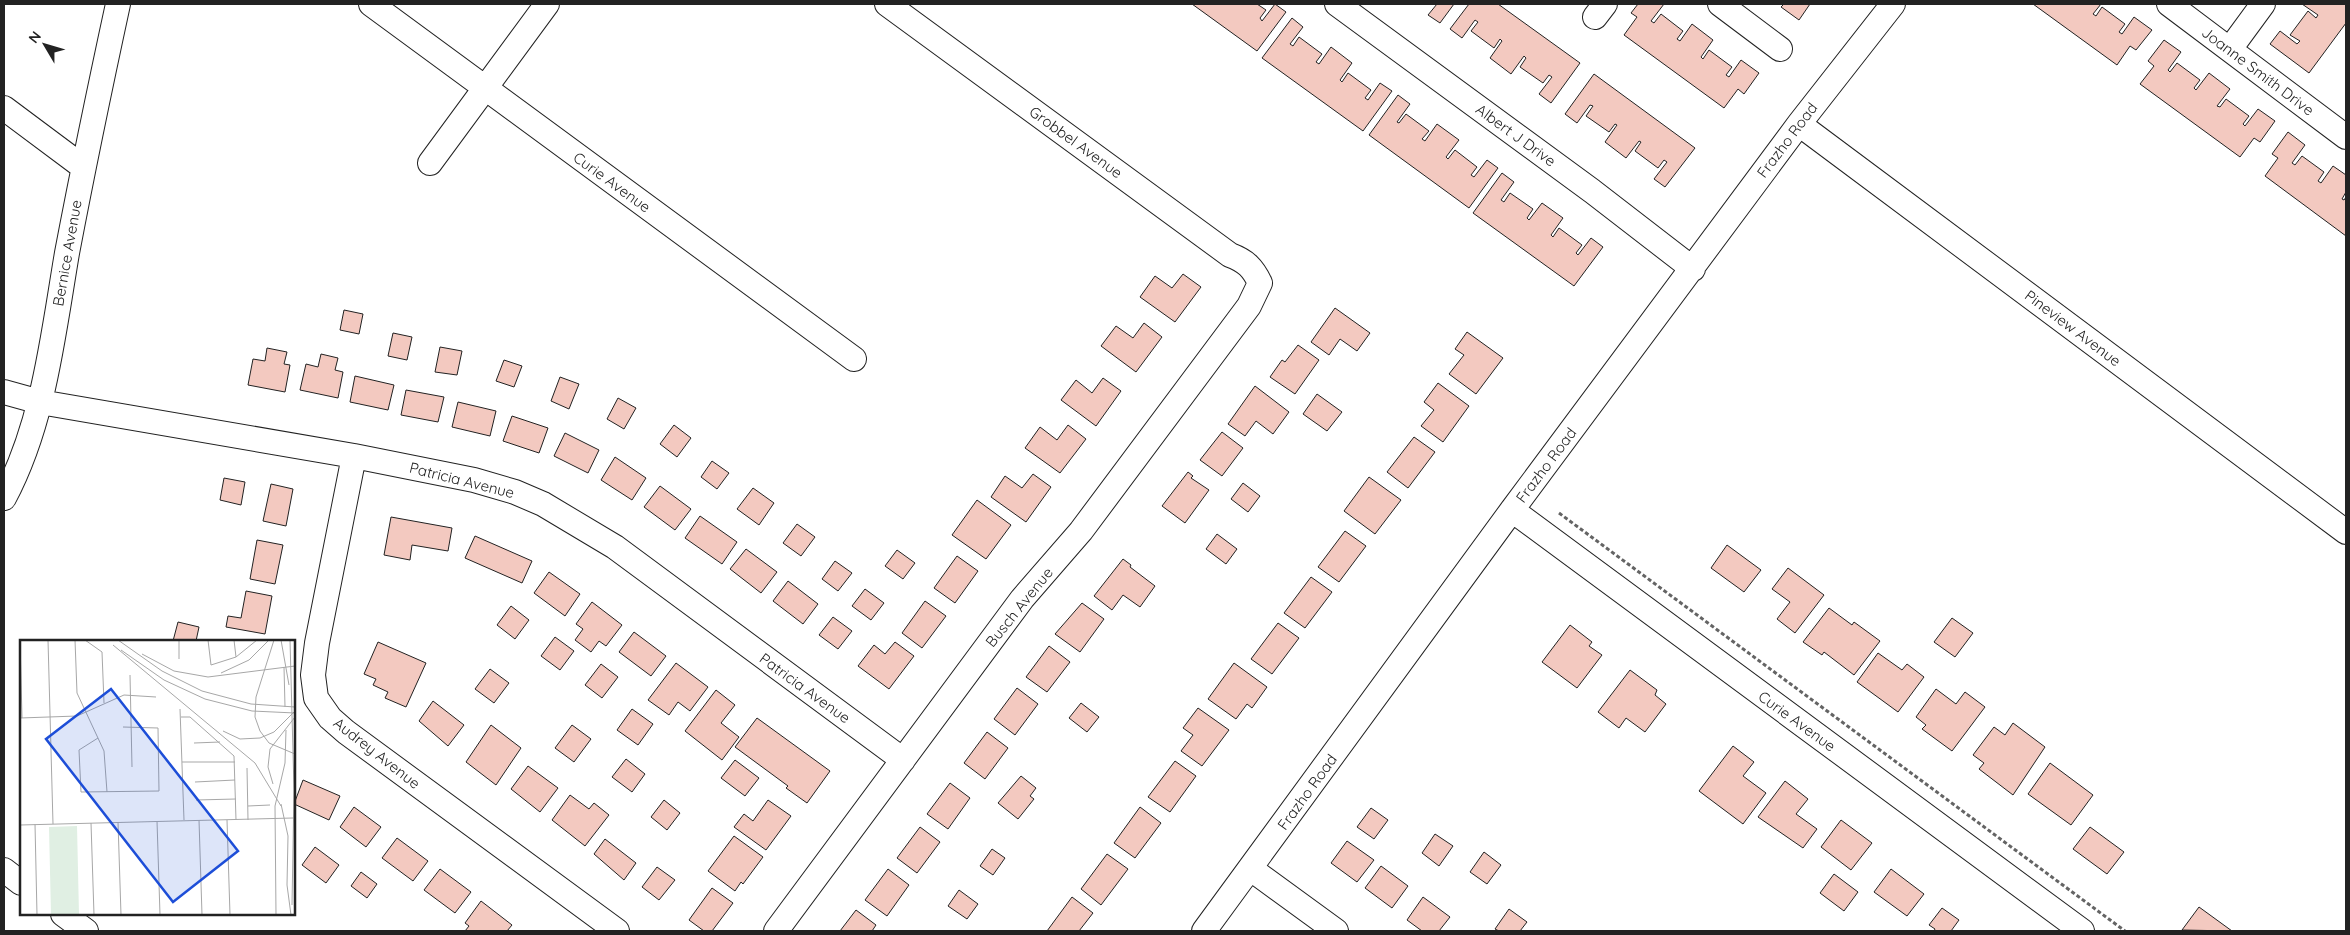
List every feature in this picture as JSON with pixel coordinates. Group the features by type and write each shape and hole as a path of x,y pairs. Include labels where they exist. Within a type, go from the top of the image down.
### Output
{"street":[{"name":"Bernice Avenue","path":"4,498 22,457 40,402 83,167 118,4"},
{"name":"Curie Avenue","path":"371,4 854,360"},
{"path":"430,163 547,4"},
{"name":"Grobbel Avenue","path":"887,4 1230,255 1243,260 1254,270 1260,283"},
{"name":"Albert J Drive","path":"1337,4 1592,191 1693,268"},
{"path":"1720,4 1780,49"},
{"name":"Frazho Road","path":"1204,931 1512,510 1799,124 1893,4"},
{"name":"Joanne Smith Drive","path":"2169,4 2346,137"},
{"path":"2230,49 2263,4"},
{"path":"4,108 83,167"},
{"name":"Pineview Avenue","path":"1799,124 2346,532"},
{"name":"Busch Avenue","path":"776,931 1022,598 1081,531 1249,306 1260,283"},
{"name":"Patricia Avenue","path":"4,392 40,402 354,456 496,486 543,504 615,547 903,760"},
{"name":"Audrey Avenue","path":"354,456 317,643 313,675 316,698 330,718 346,732 617,931"},
{"name":"Curie Avenue","path":"1512,510 2082,931"},
{"path":"1251,869 1336,931"},
{"path":"4,870 20,882"},
{"path":"64,915 86,931"}],"path":[{"path":"1559,513 2125,931"}],"building":[{"path":"1192,4 1257,4 1266,10 1260,18 1262,21 1275,4 1286,12 1257,51"},
{"path":"1437,4 1454,4 1440,23 1428,15"},
{"path":"1469,4 1498,4 1580,63 1551,103 1539,94 1552,77 1549,75 1543,83 1520,67 1526,58 1524,56 1511,74 1490,58 1502,41 1500,39 1494,48 1471,31 1478,22 1475,20 1462,38 1450,29"},
{"path":"1638,4 1664,4 1651,21 1654,23 1661,14 1683,31 1677,39 1680,41 1692,24 1713,40 1701,57 1703,59 1709,50 1732,67 1726,75 1729,77 1741,60 1759,73 1744,94 1738,89 1724,108 1624,35 1637,17 1631,13"},
{"path":"1784,4 1810,4 1799,20 1781,7"},
{"path":"2033,4 2101,4 2093,14 2096,16 2102,7 2125,24 2119,32 2122,34 2134,17 2152,30 2136,50 2130,46 2117,65"},
{"path":"2302,4 2346,4 2346,23 2309,73 2270,44 2280,31 2297,44 2300,41 2290,35 2308,11 2316,18 2318,15"},
{"path":"1292,18 1303,27 1290,44 1293,46 1299,37 1322,54 1316,62 1319,64 1331,47 1352,63 1340,80 1342,82 1348,73 1371,90 1365,98 1368,100 1380,83 1392,91 1363,131 1262,58"},
{"path":"2164,40 2181,52 2168,70 2170,72 2177,63 2200,80 2194,88 2196,90 2209,73 2230,89 2217,106 2220,107 2226,99 2249,116 2243,124 2245,126 2258,109 2275,121 2260,142 2254,138 2240,157 2140,84 2154,66 2148,61"},
{"path":"1594,74 1695,148 1665,187 1654,179 1667,162 1664,160 1658,168 1635,151 1641,142 1639,141 1626,158 1605,142 1617,125 1615,124 1609,132 1586,116 1593,106 1590,105 1577,123 1565,114"},
{"path":"1398,95 1410,104 1397,122 1399,123 1406,114 1429,131 1422,139 1425,141 1437,124 1459,140 1446,157 1448,159 1455,150 1477,167 1471,175 1474,177 1487,160 1498,168 1469,208 1369,135"},
{"path":"2288,132 2305,145 2292,163 2295,165 2302,156 2324,172 2318,181 2321,183 2333,166 2346,175 2346,192 2342,199 2344,200 2346,197 2346,236 2265,176 2278,158 2272,154"},
{"path":"1502,173 1514,182 1501,200 1504,202 1510,193 1533,209 1527,218 1529,220 1542,203 1563,218 1551,235 1553,237 1559,228 1582,245 1576,253 1578,255 1591,238 1603,247 1574,286 1473,213"},
{"path":"1183,274 1201,287 1175,322 1140,297 1155,276 1172,288"},
{"path":"1335,308 1370,333 1357,351 1340,339 1329,355 1311,342"},
{"path":"344,310 363,314 359,334 340,330"},
{"path":"1144,323 1162,337 1136,372 1101,346 1116,326 1133,338"},
{"path":"1467,332 1503,358 1476,394 1449,374 1464,355 1455,349"},
{"path":"393,333 412,337 407,360 388,356"},
{"path":"1298,345 1319,360 1295,394 1270,377 1282,360 1285,362"},
{"path":"440,347 462,351 457,375 435,372"},
{"path":"267,348 287,352 284,364 290,365 285,392 248,385 253,359 265,361"},
{"path":"321,354 338,358 335,370 343,372 338,398 300,390 306,364 318,367"},
{"path":"504,360 522,366 514,387 496,381"},
{"path":"355,376 394,385 388,410 350,402"},
{"path":"560,377 579,384 569,409 551,401"},
{"path":"1103,378 1121,391 1096,426 1061,400 1076,380 1092,393"},
{"path":"1438,383 1469,406 1443,442 1421,426 1434,410 1424,402"},
{"path":"1255,386 1289,412 1273,434 1256,421 1245,436 1228,424"},
{"path":"406,390 444,397 438,422 401,415"},
{"path":"1317,394 1342,412 1327,431 1303,414"},
{"path":"618,398 636,408 624,429 607,419"},
{"path":"458,402 496,411 490,436 452,427"},
{"path":"512,416 548,428 539,453 503,441"},
{"path":"674,425 691,438 677,457 660,444"},
{"path":"1068,425 1086,439 1060,473 1025,448 1040,427 1057,440"},
{"path":"1222,432 1243,448 1222,476 1200,460"},
{"path":"565,433 599,450 588,473 554,456"},
{"path":"1414,437 1435,452 1408,488 1387,472"},
{"path":"615,457 646,478 632,500 601,480"},
{"path":"712,461 729,473 717,489 701,477"},
{"path":"1188,472 1193,476 1191,478 1209,490 1185,523 1162,506"},
{"path":"1033,474 1051,487 1026,522 991,497 1005,476 1022,488"},
{"path":"1369,477 1401,500 1375,534 1344,511"},
{"path":"224,478 245,482 241,505 220,500"},
{"path":"1243,483 1260,496 1248,512 1231,499"},
{"path":"271,484 293,489 286,526 263,521"},
{"path":"660,486 691,509 675,530 644,507"},
{"path":"753,488 774,503 759,525 737,509"},
{"path":"977,500 1011,525 986,559 952,535"},
{"path":"700,516 737,542 722,564 685,538"},
{"path":"391,517 452,528 448,551 412,545 410,560 384,555"},
{"path":"797,524 815,537 801,556 783,543"},
{"path":"1345,531 1366,546 1339,582 1318,567"},
{"path":"1217,534 1237,549 1226,564 1206,549"},
{"path":"475,536 532,561 522,583 465,558"},
{"path":"257,540 283,545 275,584 250,579"},
{"path":"1727,545 1761,570 1744,592 1711,568"},
{"path":"746,549 777,572 761,593 730,569"},
{"path":"897,550 915,563 903,579 885,566"},
{"path":"957,556 978,571 955,603 934,588"},
{"path":"1123,559 1131,565 1130,567 1155,586 1140,607 1123,595 1112,610 1094,596"},
{"path":"835,561 852,573 838,591 822,579"},
{"path":"1788,568 1824,595 1795,633 1777,619 1790,602 1772,589"},
{"path":"549,572 580,594 565,616 534,593"},
{"path":"1311,577 1332,592 1305,628 1284,613"},
{"path":"788,581 818,604 803,624 773,601"},
{"path":"865,589 884,603 871,620 852,606"},
{"path":"246,591 272,596 265,634 226,627 228,616 241,618"},
{"path":"925,601 946,616 922,648 902,633"},
{"path":"592,602 622,625 606,646 599,641 591,652 575,640 583,629 576,624"},
{"path":"1082,603 1104,619 1080,652 1055,634"},
{"path":"511,606 529,620 515,639 497,625"},
{"path":"1829,608 1852,625 1854,622 1880,641 1854,675 1824,652 1822,655 1803,642"},
{"path":"833,617 852,631 838,649 819,635"},
{"path":"1952,618 1973,633 1955,657 1934,642"},
{"path":"178,622 199,627 196,640 173,640"},
{"path":"1278,623 1299,638 1272,674 1251,659"},
{"path":"1570,625 1592,642 1589,646 1602,655 1577,688 1542,662"},
{"path":"634,632 666,656 651,676 619,652"},
{"path":"555,637 574,651 560,670 541,656"},
{"path":"378,642 426,663 406,707 385,698 388,692 373,685 376,679 364,674"},
{"path":"895,642 914,656 889,689 858,666 874,645 885,654"},
{"path":"1049,646 1070,662 1047,692 1026,677"},
{"path":"1878,653 1902,670 1907,664 1924,677 1898,712 1857,682"},
{"path":"676,663 708,687 690,711 678,702 669,715 648,700"},
{"path":"1234,663 1267,687 1252,708 1247,704 1236,719 1208,699"},
{"path":"601,664 618,677 602,698 585,685"},
{"path":"490,669 509,683 494,703 475,689"},
{"path":"1630,670 1657,690 1655,695 1666,704 1645,732 1626,718 1619,728 1598,712"},
{"path":"1017,688 1038,704 1015,735 994,719"},
{"path":"1936,689 1956,704 1965,692 1985,707 1952,751 1922,729 1926,725 1916,717"},
{"path":"716,690 735,705 721,723 739,737 722,760 685,731"},
{"path":"433,701 464,725 448,746 419,721"},
{"path":"1081,703 1099,717 1087,732 1069,718"},
{"path":"1198,708 1229,730 1202,766 1181,751 1193,735 1183,728"},
{"path":"632,709 653,724 638,745 617,730"},
{"path":"757,718 830,771 807,803 786,788 788,786 735,747"},
{"path":"2013,723 2045,747 2013,795 1979,769 1984,763 1973,755 1994,727 2005,735"},
{"path":"491,725 521,748 496,785 466,762"},
{"path":"572,725 591,739 574,762 555,748"},
{"path":"987,732 1008,748 985,779 964,763"},
{"path":"1733,746 1754,762 1743,776 1766,793 1743,824 1699,791"},
{"path":"626,759 645,774 632,792 612,777"},
{"path":"735,760 759,778 745,796 721,778"},
{"path":"1175,761 1196,776 1170,812 1148,797"},
{"path":"2050,763 2093,795 2071,825 2028,794"},
{"path":"528,766 558,788 540,812 511,789"},
{"path":"1021,776 1036,788 1030,796 1034,799 1018,819 998,803"},
{"path":"303,780 340,796 329,820 295,804"},
{"path":"1785,781 1808,799 1796,814 1817,829 1803,848 1758,817"},
{"path":"950,783 970,798 948,829 927,814"},
{"path":"570,795 589,809 594,803 609,815 585,846 552,820"},
{"path":"664,800 680,813 667,830 651,817"},
{"path":"768,800 791,816 766,850 734,827 744,814 753,821"},
{"path":"354,807 381,827 366,847 340,827"},
{"path":"1140,807 1161,823 1135,858 1114,843"},
{"path":"1371,808 1388,820 1374,839 1357,827"},
{"path":"1841,820 1872,843 1851,870 1821,847"},
{"path":"920,827 940,842 917,873 897,858"},
{"path":"2090,827 2124,852 2107,874 2073,849"},
{"path":"1435,834 1453,846 1439,866 1422,853"},
{"path":"734,836 763,857 743,884 741,882 735,891 708,871"},
{"path":"397,838 428,861 413,881 382,858"},
{"path":"605,839 636,863 624,880 594,854"},
{"path":"1347,841 1374,860 1357,882 1331,863"},
{"path":"315,847 339,865 326,883 302,865"},
{"path":"992,849 1005,858 993,875 980,866"},
{"path":"1484,852 1501,865 1487,884 1470,872"},
{"path":"1107,854 1128,869 1101,905 1081,889"},
{"path":"1381,866 1408,886 1392,908 1365,888"},
{"path":"657,867 675,880 659,900 642,887"},
{"path":"440,869 471,892 455,913 424,890"},
{"path":"888,869 909,885 887,916 865,900"},
{"path":"1891,869 1924,894 1907,916 1874,892"},
{"path":"361,872 377,884 367,898 351,886"},
{"path":"1834,874 1858,892 1844,911 1820,893"},
{"path":"712,888 733,903 712,931 704,931 689,920"},
{"path":"959,890 978,904 967,919 948,906"},
{"path":"1072,897 1093,913 1079,931 1047,931"},
{"path":"1423,897 1450,917 1439,931 1422,931 1407,920"},
{"path":"481,901 512,925 507,931 465,931 469,926 465,923"},
{"path":"2199,907 2232,931 2182,930"},
{"path":"1942,908 1959,920 1951,931 1934,931 1935,929 1929,925"},
{"path":"1509,909 1527,922 1520,931 1499,931 1495,929"},
{"path":"856,910 876,925 872,931 840,931"}]}
